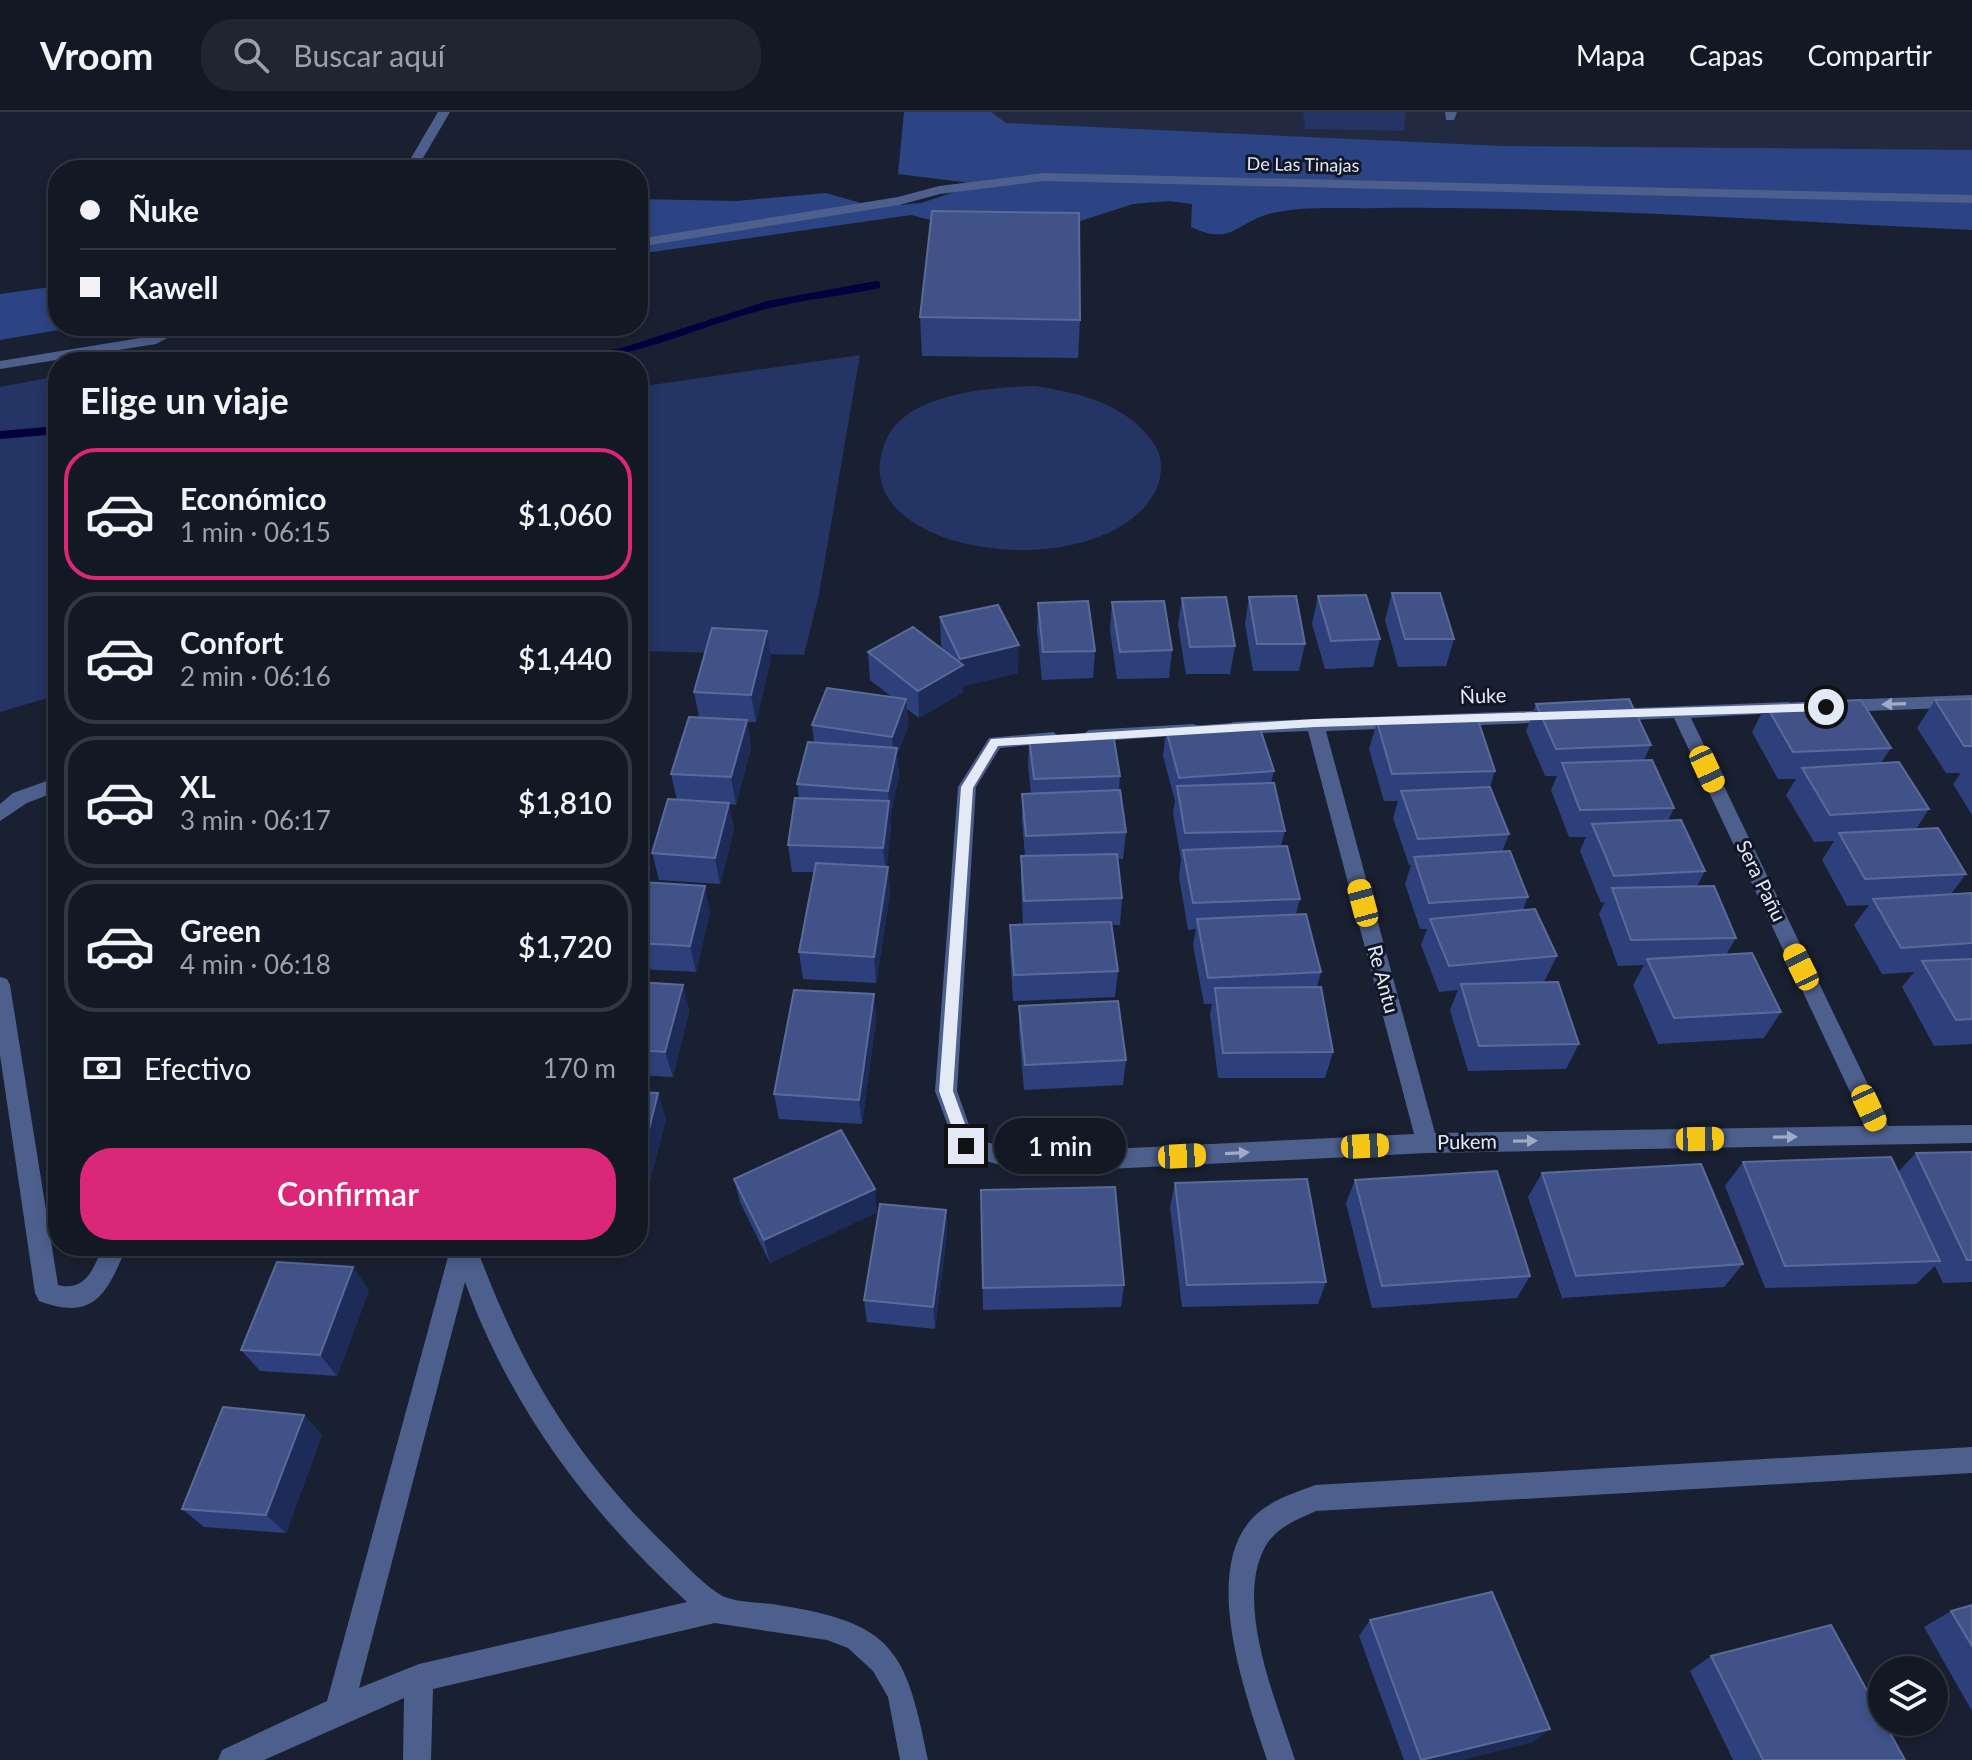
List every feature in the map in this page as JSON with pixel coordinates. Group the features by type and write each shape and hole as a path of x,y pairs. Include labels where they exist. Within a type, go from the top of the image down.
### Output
{"street":[{"path":"416,160 444,112"},
{"name":"De Las Tinajas","path":"648,241 899,201 939,190 1044,177 1972,199"},
{"path":"81,352 156,340 164,336"},
{"path":"0,365 48,357"},
{"name":"Ñuke","path":"966,1146 946,1091 967,787 995,742 1315,723 1972,701"},
{"name":"Sera Pañu","path":"1680,713 1882,1136"},
{"name":"Re Antu","path":"1315,723 1427,1143"},
{"path":"0,814 20,798 48,788"},
{"path":"0,985 47,1293 61,1299 80,1299 94,1288 110,1256"},
{"name":"Pukem","path":"966,1146 1029,1163 1427,1143 1972,1134"},
{"path":"339,1710 460,1256"},
{"path":"466,1256 486,1313 519,1382 562,1450 606,1506 658,1559 715,1609"},
{"path":"1281,1760 1249,1654 1241,1592 1243,1558 1256,1534 1275,1513 1296,1503 1330,1497 1972,1460"},
{"path":"232,1760 339,1710 419,1678 715,1609 827,1626 857,1638 883,1661 901,1693 914,1760"},
{"path":"417,1760 419,1678"}],"shaded area":[{"path":"904,112 991,112 1006,123 1502,146 1972,150 1972,230 1601,212 1324,208 1269,214 1233,231 1216,234 1191,227 1192,204 1169,201 1133,204 1071,224 966,229 911,215 648,253 648,199 736,201 826,193 875,207 921,203 979,184 898,174"},
{"path":"931,112 1972,112 1972,174 926,154"},
{"path":"1303,112 1406,112 1404,131 1305,129"},
{"path":"48,287 48,332 0,340 0,294"},
{"path":"860,355 819,594 804,655 648,651 648,386"},
{"path":"48,378 48,698 0,712 0,387"},
{"path":"1036,386 1104,403 1132,420 1156,447 1161,467 1157,488 1129,521 1086,541 1035,550 983,547 935,534 899,511 881,479 887,438 898,423 932,402 954,395"}],"building":[{"path":"932,211 1079,213 1080,320 920,317"},
{"path":"1392,593 1440,593 1454,639 1405,639"},
{"path":"1366,595 1380,639 1331,641 1318,596"},
{"path":"1296,596 1305,644 1257,644 1249,597"},
{"path":"1226,597 1235,646 1190,647 1182,598"},
{"path":"1088,601 1095,651 1043,652 1038,603"},
{"path":"1164,601 1172,650 1120,652 1112,602"},
{"path":"998,605 1019,645 960,659 940,617"},
{"path":"913,627 963,665 918,691 868,652"},
{"path":"712,628 767,631 751,695 694,692"},
{"path":"827,688 906,699 892,737 812,725"},
{"path":"1629,699 1651,745 1556,749 1536,704"},
{"path":"1972,699 1972,746 1964,746 1935,700"},
{"path":"1861,700 1891,748 1793,752 1766,705"},
{"path":"689,717 747,720 731,777 671,774"},
{"path":"1478,720 1495,771 1392,774 1377,722"},
{"path":"1258,722 1274,771 1179,778 1166,729"},
{"path":"1113,733 1120,776 1034,779 1029,737"},
{"path":"808,742 897,748 888,791 797,784"},
{"path":"1652,760 1674,808 1580,810 1562,763"},
{"path":"1899,762 1929,809 1830,815 1802,768"},
{"path":"1274,783 1285,831 1185,833 1177,786"},
{"path":"1490,787 1509,834 1418,839 1401,791"},
{"path":"1120,790 1126,832 1026,836 1022,794"},
{"path":"795,798 889,801 883,848 788,845"},
{"path":"668,799 729,803 715,858 652,853"},
{"path":"1681,820 1705,871 1614,876 1592,824"},
{"path":"1938,828 1966,874 1865,879 1839,833"},
{"path":"1287,846 1300,899 1193,903 1183,850"},
{"path":"1510,851 1528,897 1429,903 1414,857"},
{"path":"1117,854 1122,898 1024,901 1021,856"},
{"path":"816,863 888,867 874,957 799,952"},
{"path":"648,882 705,886 690,946 648,944"},
{"path":"1714,886 1736,938 1631,940 1612,888"},
{"path":"1972,893 1972,943 1901,948 1873,899"},
{"path":"1535,909 1557,956 1449,966 1430,919"},
{"path":"1306,914 1321,972 1208,978 1197,919"},
{"path":"1111,922 1118,971 1014,975 1010,925"},
{"path":"1752,953 1781,1012 1674,1018 1647,959"},
{"path":"1972,959 1972,1019 1956,1020 1922,961"},
{"path":"1558,982 1579,1044 1479,1046 1461,984"},
{"path":"648,983 683,985 665,1052 648,1051"},
{"path":"1321,987 1333,1052 1223,1053 1215,988"},
{"path":"794,990 874,994 859,1100 774,1094"},
{"path":"1118,1001 1126,1060 1025,1065 1019,1006"},
{"path":"648,1092 658,1093 648,1134"},
{"path":"841,1130 875,1189 764,1240 734,1179"},
{"path":"1972,1152 1972,1260 1967,1260 1916,1153"},
{"path":"1891,1157 1940,1261 1785,1266 1743,1162"},
{"path":"1701,1164 1743,1264 1576,1276 1542,1173"},
{"path":"1497,1171 1530,1276 1382,1286 1355,1180"},
{"path":"1307,1179 1326,1282 1187,1285 1175,1183"},
{"path":"1115,1187 1124,1285 983,1288 981,1190"},
{"path":"880,1204 946,1210 933,1307 864,1300"},
{"path":"277,1262 353,1267 320,1355 241,1350"},
{"path":"223,1407 304,1415 266,1515 182,1509"},
{"path":"1492,1592 1550,1729 1421,1760 1370,1620"},
{"path":"1972,1605 1972,1646 1951,1611"},
{"path":"1831,1625 1868,1692 1868,1736 1892,1736 1905,1760 1763,1760 1711,1656"}],"waterway":[{"path":"618,352 767,305 876,285"},
{"path":"0,435 48,431"}],"route":[{"path":"966,1146 946,1091 967,787 995,742 1315,723 1826,707"}]}
